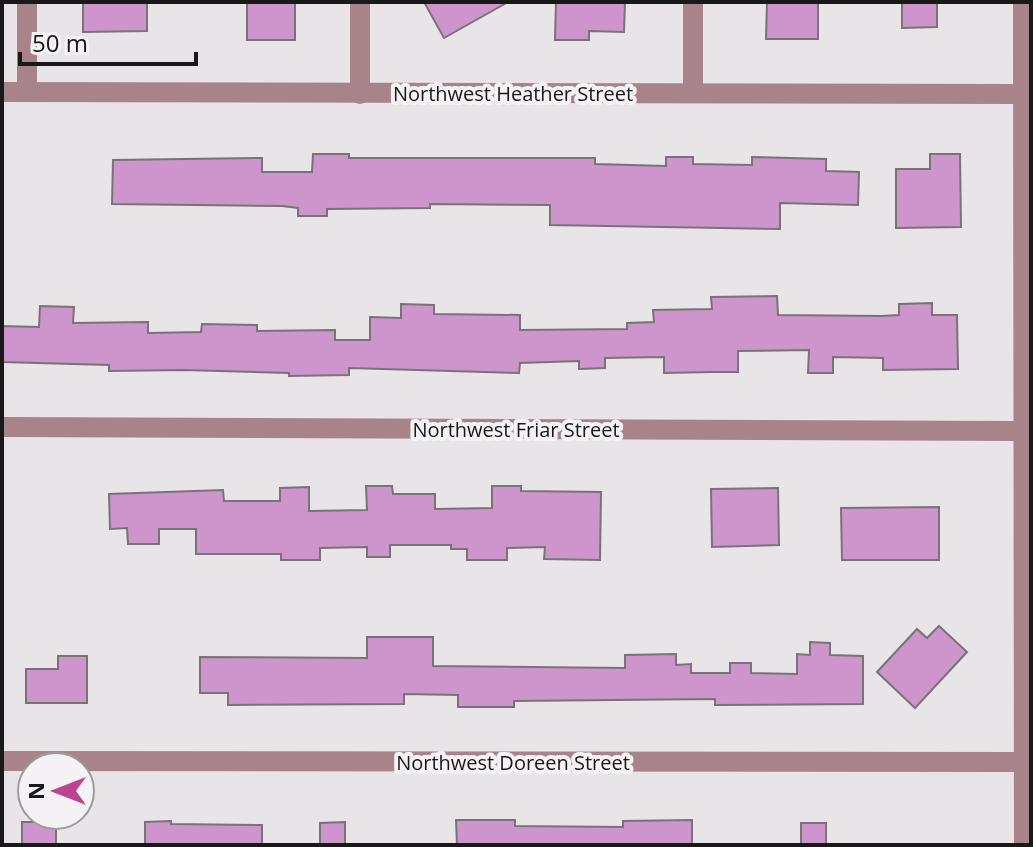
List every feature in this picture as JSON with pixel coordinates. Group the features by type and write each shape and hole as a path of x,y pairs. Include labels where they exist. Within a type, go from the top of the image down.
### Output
{"street":[{"path":"27,2 27,92"},
{"path":"360,2 360,94"},
{"path":"693,2 693,93"},
{"path":"1023,2 1028,431 1024,845"},
{"name":"Northwest Heather Street","path":"2,92 1023,94"},
{"name":"Northwest Friar Street","path":"2,427 1028,431"},
{"name":"Northwest Doreen Street","path":"2,761 1025,762"}],"building":[{"path":"83,2 147,2 147,31 83,32"},
{"path":"247,2 295,2 295,40 247,40"},
{"path":"424,2 508,2 444,38"},
{"path":"556,2 625,2 624,32 589,31 589,40 555,40"},
{"path":"767,2 818,2 818,39 766,39"},
{"path":"902,2 937,2 937,27 902,28"},
{"path":"313,154 349,154 349,158 595,158 595,164 666,166 666,157 693,157 693,164 752,165 752,157 826,159 826,171 859,172 858,205 780,203 780,229 550,225 550,205 430,204 430,208 327,209 327,216 298,216 298,208 282,206 112,204 113,160 262,158 262,172 312,172"},
{"path":"930,154 960,154 961,227 896,228 896,169 930,169"},
{"path":"777,296 778,315 899,315 899,304 932,303 932,315 957,315 958,369 883,370 883,358 833,357 833,373 808,373 809,350 738,351 738,372 664,373 664,357 605,358 605,368 579,369 579,361 520,363 519,373 349,368 349,375 289,376 289,373 183,370 109,371 109,365 2,362 2,326 39,327 40,306 74,307 73,323 148,322 148,333 201,332 202,324 257,325 257,331 335,330 335,340 370,340 370,317 401,318 401,304 434,305 434,314 520,315 520,330 627,329 627,323 654,322 653,310 712,309 711,297"},
{"path":"366,486 392,486 393,494 435,494 435,509 492,508 492,486 521,486 521,491 601,492 600,560 544,559 545,547 507,548 507,560 467,560 467,549 451,549 451,545 390,545 390,557 367,557 367,547 320,548 320,560 281,560 281,554 196,554 196,529 159,529 159,544 128,544 127,528 110,529 109,494 223,490 224,501 280,501 280,488 309,487 309,511 367,510"},
{"path":"778,488 779,545 712,547 711,489"},
{"path":"939,507 939,560 842,560 841,508"},
{"path":"939,626 967,652 915,708 877,672 917,629 927,638"},
{"path":"367,637 433,637 433,666 625,668 625,655 676,654 676,665 691,664 691,673 730,673 730,663 751,663 751,673 797,674 797,654 810,655 810,642 830,643 830,655 863,656 863,704 715,705 715,699 514,701 514,707 458,707 458,695 404,694 404,704 228,705 228,693 200,693 200,657 367,658"},
{"path":"58,656 87,656 87,703 26,703 26,669 58,669"},
{"path":"456,820 515,820 515,826 623,827 623,821 692,820 692,845 457,845"},
{"path":"171,821 171,824 262,825 262,845 145,845 145,822"},
{"path":"345,822 345,845 320,845 320,823"},
{"path":"801,823 826,823 826,845 801,845"},
{"path":"22,831 56,831 56,845 22,845"}]}
